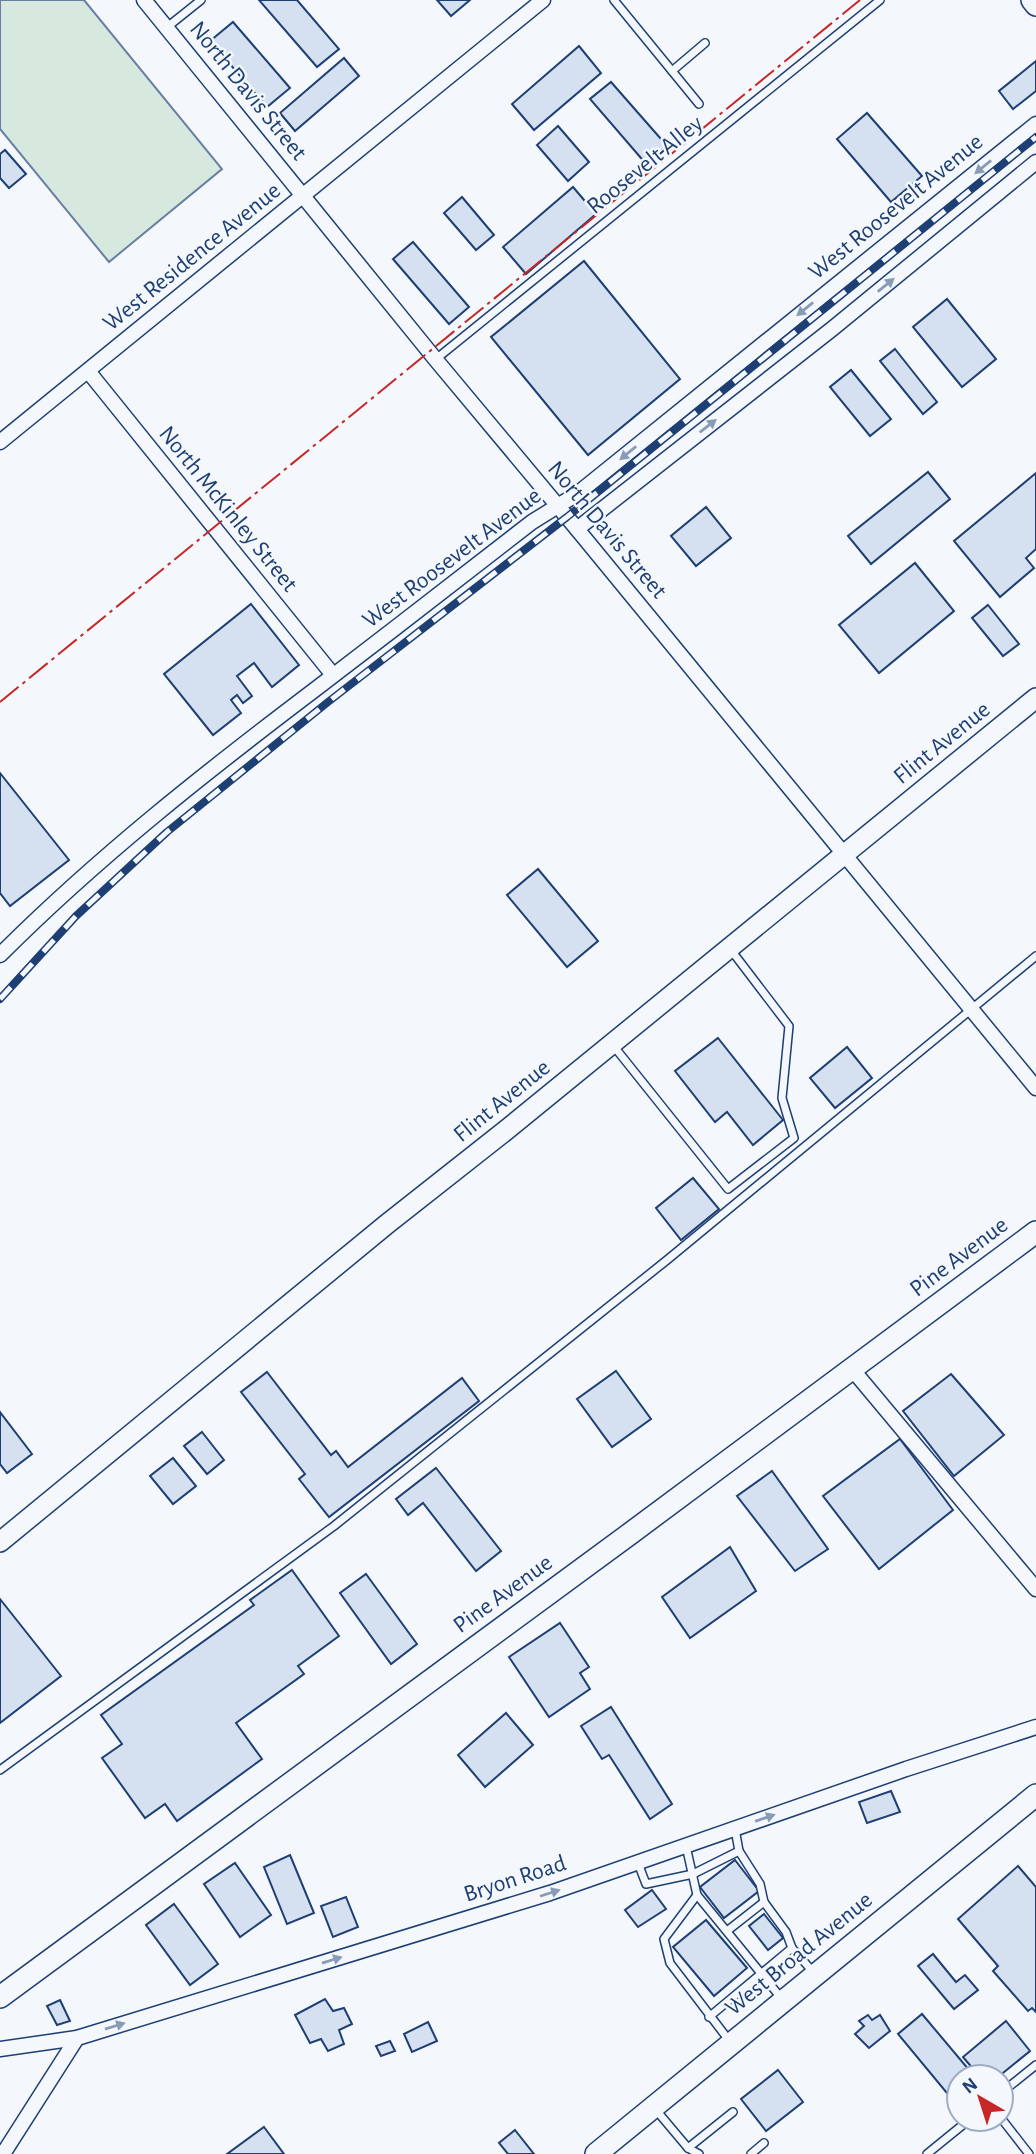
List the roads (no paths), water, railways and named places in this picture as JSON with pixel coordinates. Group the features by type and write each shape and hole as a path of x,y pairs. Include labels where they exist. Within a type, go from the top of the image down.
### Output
{"main road":[{"path":"1032,0 1036,5"},
{"name":"Pine Avenue","path":"0,1997 1036,1232"},
{"name":"West Broad Avenue","path":"596,2154 1036,1795"}],"street":[{"name":"North Davis Street","path":"144,0 436,360 1036,1088"},
{"name":"West Residence Avenue","path":"0,442 543,0"},
{"name":"West Roosevelt Avenue","path":"0,956 135,830 221,760 532,522 577,494 1036,124"},
{"path":"577,528 832,329 1036,162"},
{"name":"North McKinley Street","path":"88,371 333,675"},
{"name":"Flint Avenue","path":"0,1542 387,1224 1036,698"},
{"path":"852,1369 1036,1589"},
{"name":"Bryon Road","path":"0,2049 77,2038 550,1893 906,1769 1036,1727"},
{"path":"3,2154 77,2038"}],"lane":[{"path":"166,28 201,0"},
{"path":"614,0 699,103"},
{"name":"Roosevelt Alley","path":"436,360 880,0"},
{"path":"672,71 705,43"},
{"path":"611,1044 728,1189 793,1138 782,1098 789,1026 729,947"},
{"path":"0,1770 334,1525 667,1260 1036,956"},
{"path":"734,1829 739,1851 760,1884 764,1902 786,1932 792,1948 815,1975"},
{"path":"686,1846 697,1895 784,2001"},
{"path":"638,1863 646,1884 693,1874 739,1851"},
{"path":"697,1895 664,1939 670,1963 731,2043"},
{"path":"727,1931 764,1902"},
{"path":"709,2017 792,1948"},
{"path":"1015,2082 1036,2065"},
{"path":"653,2107 688,2148 699,2154"},
{"path":"688,2148 733,2112"},
{"path":"927,2154 953,2133"},
{"path":"1013,2133 1030,2154"},
{"path":"751,2154 764,2143"}],"railway":[{"path":"0,999 76,916 167,832 328,702 567,517 1036,137"}]}
